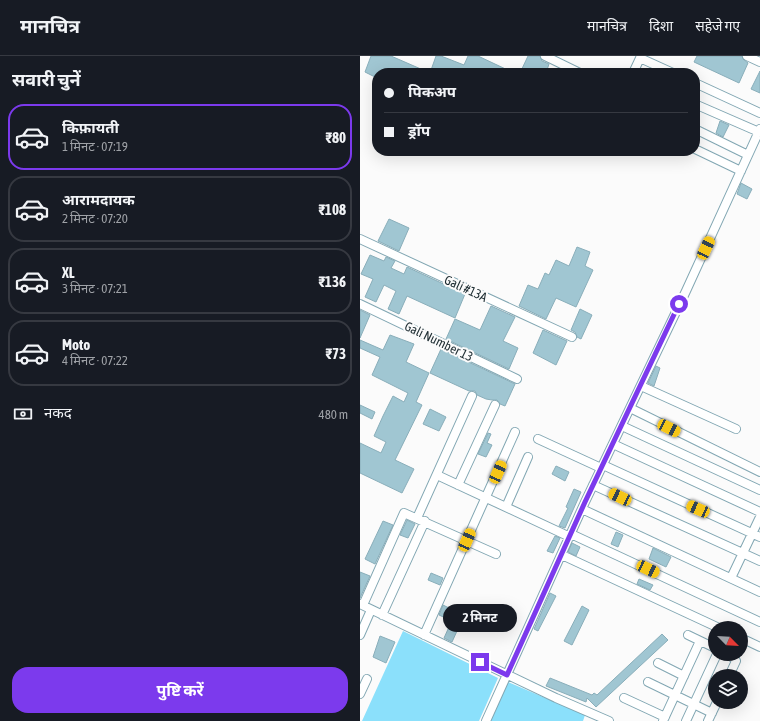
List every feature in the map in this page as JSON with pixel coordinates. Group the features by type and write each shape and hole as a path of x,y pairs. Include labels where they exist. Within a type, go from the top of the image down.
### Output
{"street":[{"path":"545,56 570,68"},
{"path":"747,56 760,62"},
{"path":"635,68 640,57 663,68"},
{"path":"700,85 760,113"},
{"path":"486,721 593,484 641,386 759,131 700,106"},
{"path":"700,131 748,155"},
{"path":"700,151 741,171"},
{"name":"Gali #13A","path":"360,239 572,338"},
{"name":"Gali Number 13","path":"360,304 517,379"},
{"path":"641,386 736,429"},
{"path":"382,615 437,475 472,396"},
{"path":"458,485 495,405"},
{"path":"630,408 760,472"},
{"path":"622,426 760,490"},
{"path":"424,635 516,432"},
{"path":"538,439 756,535"},
{"path":"613,444 760,512"},
{"path":"506,507 528,457"},
{"path":"437,475 760,622"},
{"path":"593,484 760,561"},
{"path":"582,509 760,592"},
{"path":"496,554 421,519 406,513 403,514 362,605 599,719 609,721"},
{"path":"731,578 743,553 756,535 760,517"},
{"path":"562,555 708,623"},
{"path":"360,635 371,610"},
{"path":"688,635 708,645"},
{"path":"624,698 664,719 700,641"},
{"path":"748,641 760,647"},
{"path":"686,721 714,661"},
{"path":"658,663 684,676"},
{"path":"360,694 368,679"},
{"path":"648,682 712,713"},
{"path":"708,721 714,709"}],"shaded area":[{"path":"403,631 498,678 479,721 362,721"},
{"path":"508,682 585,715 583,721 490,721"}],"building":[{"path":"371,56 391,56 419,68 372,68 372,76 365,72"},
{"path":"436,56 441,56 464,65 468,56 478,56 503,68 432,68"},
{"path":"528,56 540,56 542,61 549,64 548,68 522,68"},
{"path":"697,56 742,56 748,63 739,83 694,62"},
{"path":"760,71 760,93 751,89"},
{"path":"720,121 729,125 723,137 716,133"},
{"path":"741,183 752,189 747,199 737,194"},
{"path":"389,219 409,228 399,251 378,241"},
{"path":"577,247 590,252 585,266 593,270 576,307 556,298 546,319 519,306 528,285 538,289 545,273 549,275 556,260 569,266"},
{"path":"370,255 384,261 386,257 395,261 391,268 404,274 407,267 465,294 455,318 407,296 399,314 388,309 396,291 384,285 376,302 365,297 373,279 361,274"},
{"path":"491,306 515,317 503,341 518,348 509,369 446,339 455,319 480,330"},
{"path":"580,309 592,315 581,339 571,330"},
{"path":"360,310 370,315 360,338"},
{"path":"543,330 567,341 556,365 533,353"},
{"path":"390,335 414,344 406,362 429,373 416,402 422,405 395,460 414,469 402,493 360,473 360,443 381,453 386,442 374,436 383,416 393,396 404,402 408,393 372,375 380,357 360,348 360,340 383,350"},
{"path":"441,349 515,384 505,406 500,404 497,400 486,399 477,395 475,391 469,391 430,373"},
{"path":"656,366 660,368 654,386 648,383"},
{"path":"360,405 375,412 372,419 360,413"},
{"path":"430,409 446,417 439,431 423,424"},
{"path":"488,433 491,434 487,443 492,445 486,457 478,454"},
{"path":"556,466 569,472 565,481 552,474"},
{"path":"574,489 581,492 565,528 559,526 568,508 566,507"},
{"path":"407,520 415,524 408,538 400,535"},
{"path":"383,521 393,525 375,564 365,559"},
{"path":"616,532 623,535 618,547 611,544"},
{"path":"555,536 560,538 553,553 547,551"},
{"path":"572,543 580,547 576,556 568,552"},
{"path":"653,548 671,557 666,567 649,559"},
{"path":"360,572 370,576 360,598"},
{"path":"431,573 443,578 440,585 428,580"},
{"path":"639,579 653,585 650,590 637,584"},
{"path":"550,593 556,596 538,631 534,629"},
{"path":"443,605 455,611 450,620 439,615"},
{"path":"582,606 589,610 572,645 564,641"},
{"path":"449,627 457,631 452,642 444,638"},
{"path":"662,634 668,640 596,707 587,698 586,702 546,686 550,678 592,695 594,693 597,695"},
{"path":"380,636 395,642 386,663 373,657"}],"route":[{"path":"480,662 507,675 585,502 679,304"}]}
